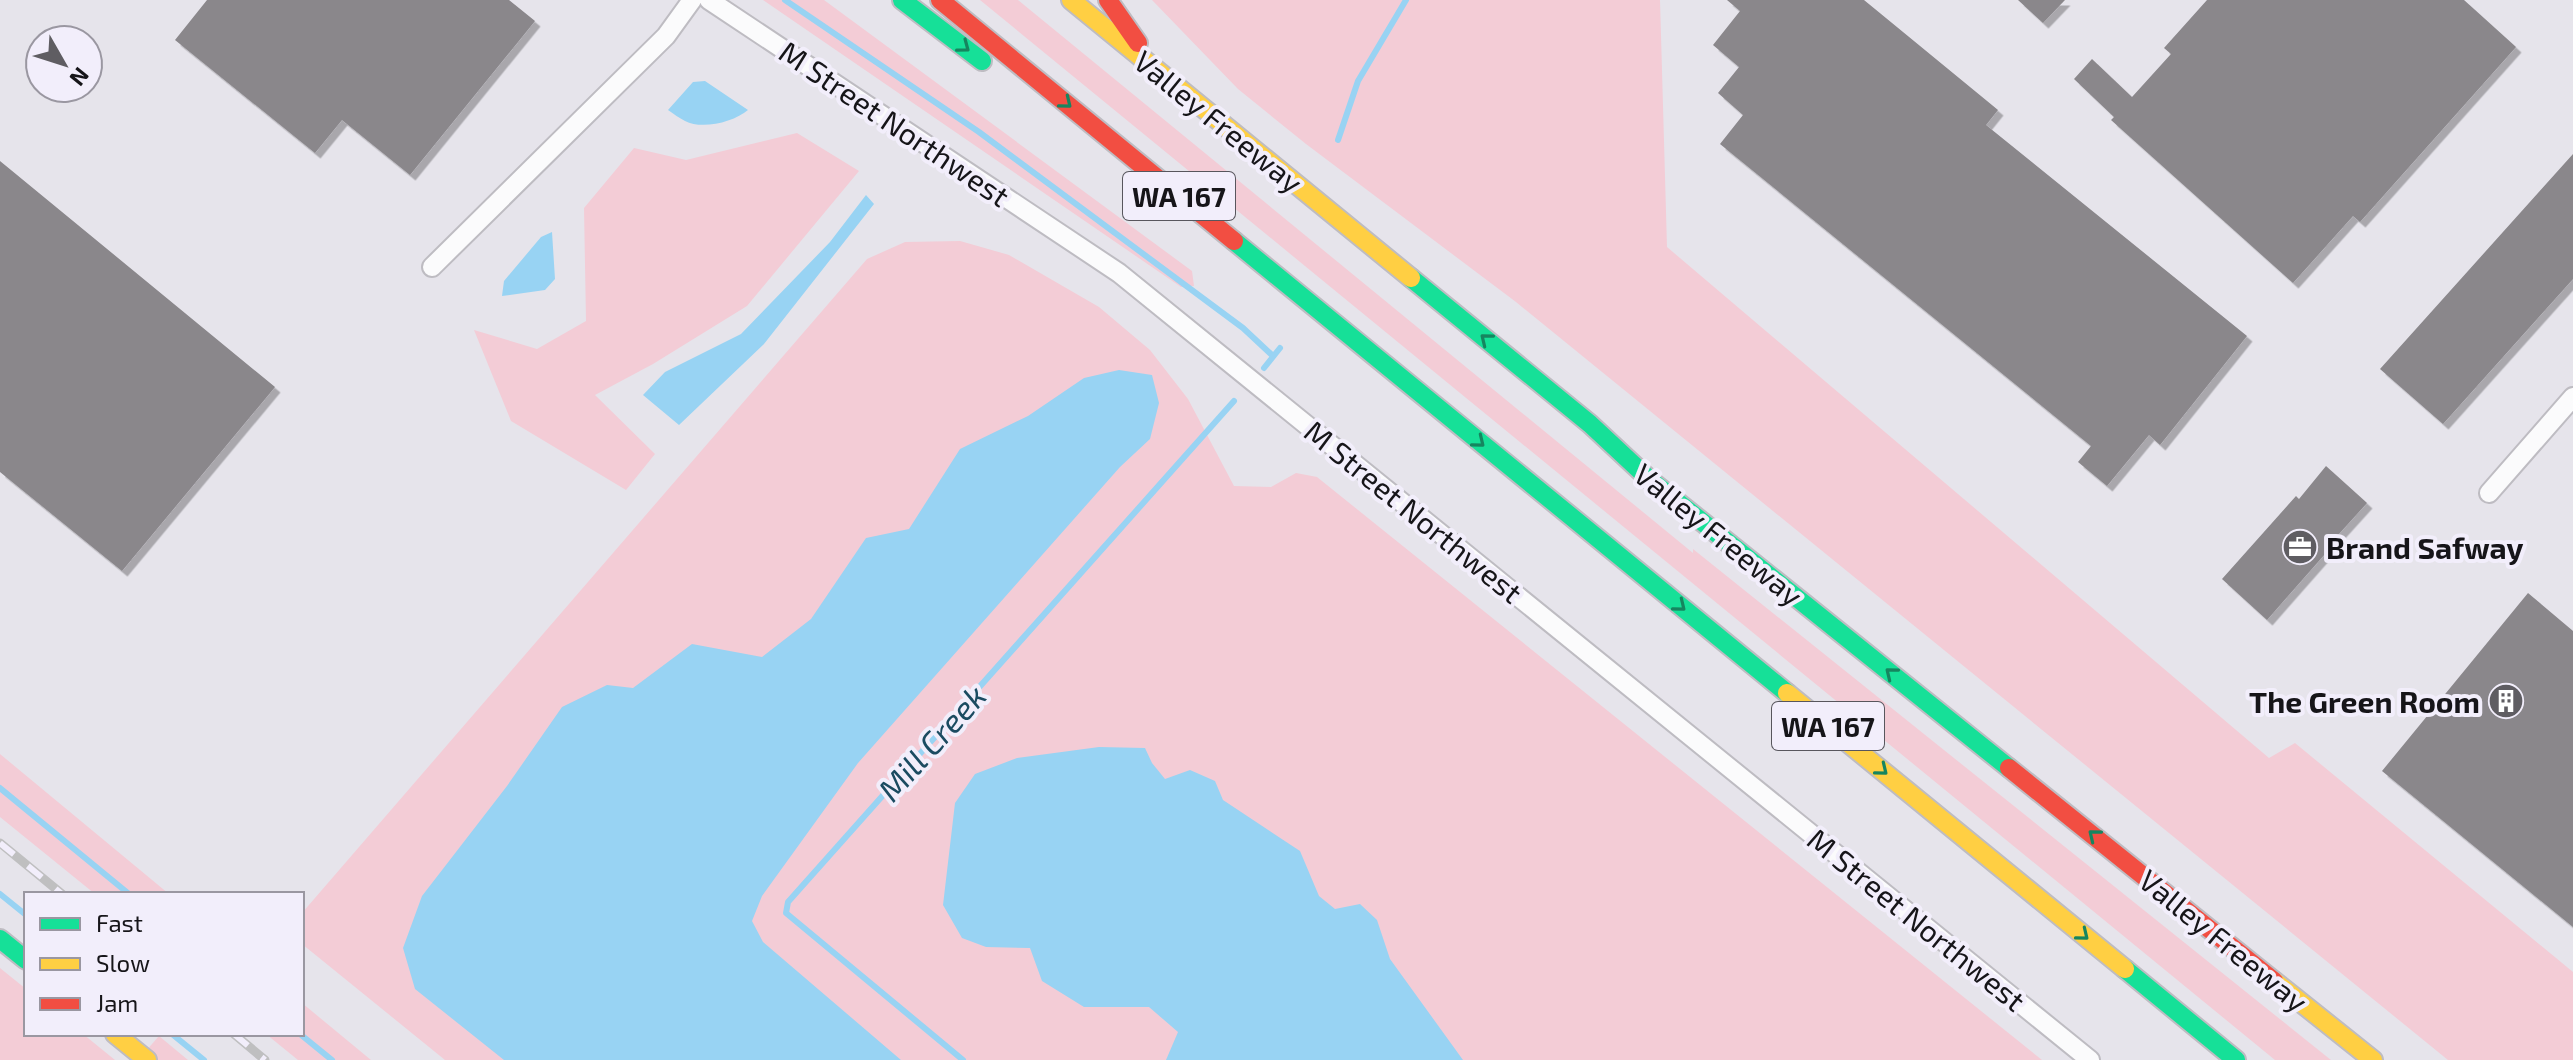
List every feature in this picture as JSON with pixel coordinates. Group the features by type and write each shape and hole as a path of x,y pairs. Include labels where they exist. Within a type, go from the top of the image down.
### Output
{"main road":[{"path":"902,0 1003,77"},
{"name":"WA 167","path":"940,0 2236,1060"},
{"name":"Valley Freeway","path":"1071,0 1590,424 1650,480 2373,1060"},
{"path":"1108,0 1155,69"},
{"path":"1028,96 1418,392"},
{"path":"0,939 24,958"},
{"path":"117,1036 147,1060"}],"street":[{"path":"432,267 666,36 692,0"},
{"name":"M Street Northwest","path":"709,0 1119,273 2090,1060"},
{"path":"2489,493 2573,397"}],"shaded area":[{"path":"763,0 824,0 1192,271 1194,286 1181,287"},
{"path":"980,0 1018,0 1693,553 1693,549 2331,1060 2275,1060"},
{"path":"1152,0 1660,0 1667,247 2269,758 2295,743 2573,972 2573,1060 2448,1060 1516,302 1238,89"},
{"path":"797,133 859,171 747,306 653,364 595,395 655,454 626,490 511,421 474,330 537,349 586,321 584,208 634,148 686,160"},
{"path":"960,241 1009,255 1099,307 1150,350 1188,399 1234,486 1271,487 1296,473 1317,477 2042,1060 445,1060 304,946 304,911 867,259 905,242"},
{"path":"0,754 167,892 93,892 0,817"},
{"path":"0,968 24,987 24,1036 85,1036 115,1060 0,1060"},
{"path":"304,1005 371,1060 298,1060 268,1036 304,1036"},
{"path":"159,1036 188,1060 138,1060"}],"water":[{"path":"705,81 748,110 726,121 700,125 685,121 668,110 693,82"},
{"path":"866,195 874,204 764,344 679,425 643,395 665,372 741,334 830,242"},
{"path":"552,232 555,279 545,290 502,296 504,281 541,237"},
{"path":"1119,370 1152,375 1159,403 1150,439 1120,467 858,763 762,896 752,921 763,942 901,1060 504,1060 415,989 403,948 422,896 507,786 562,707 607,685 633,688 692,644 762,657 811,619 866,538 909,529 960,449 1028,416 1084,378"},
{"path":"1099,747 1145,748 1165,779 1190,770 1215,781 1223,800 1300,851 1319,896 1335,909 1360,904 1377,920 1390,959 1463,1060 1166,1060 1178,1032 1149,1007 1084,1007 1042,981 1030,948 986,947 962,938 943,905 955,803 975,774 1017,758"}],"building":[{"path":"207,0 509,0 535,21 410,175 342,120 315,153 175,40"},
{"path":"1727,0 1864,0 1998,110 1986,125 2247,336 2160,445 2149,435 2107,486 2078,462 2091,446 1720,144 1743,115 1718,93 1739,67 1713,45 1740,11"},
{"path":"2018,0 2065,0 2043,23"},
{"path":"2207,0 2464,0 2516,47 2360,222 2353,216 2293,283 2111,120 2114,117 2074,79 2092,59 2132,97 2171,54 2164,48"},
{"path":"2573,154 2573,279 2443,424 2380,369"},
{"path":"0,161 275,387 122,571 0,472"},
{"path":"2326,466 2367,503 2267,620 2222,579 2296,496 2299,499"},
{"name":"The Green Room","path":"2528,593 2573,631 2573,927 2382,771"}],"waterway":[{"path":"785,0 979,132 1243,328 1273,356"},
{"name":"Mill Creek","path":"1338,140 1358,81 1406,0"},
{"name":"Mill Creek","path":"1264,368 1280,348"},
{"name":"Mill Creek","path":"963,1060 786,913 788,902 1234,401"},
{"path":"0,788 127,892"},
{"path":"0,894 24,913"},
{"path":"174,1036 204,1060"},
{"path":"302,1036 332,1060"}],"railway":[{"path":"0,843 60,892"},
{"path":"236,1036 265,1060"}],"traffic: fast":[{"path":"902,0 982,61"},
{"path":"1234,241 1787,693"},
{"path":"1411,278 1590,424 1650,480 2009,768"},
{"path":"0,939 24,958"},
{"path":"2125,969 2236,1060"}],"traffic: slow":[{"path":"1071,0 1411,278"},
{"path":"1787,693 2125,969"},
{"path":"2274,981 2373,1060"},
{"path":"117,1036 147,1060"}],"traffic: jam":[{"path":"940,0 1234,241"},
{"path":"1108,0 1138,43"},
{"path":"2009,768 2274,981"}],"place":[{"name":"Brand Safway","path":"2300,547"},
{"name":"The Green Room","path":"2506,701"}]}
